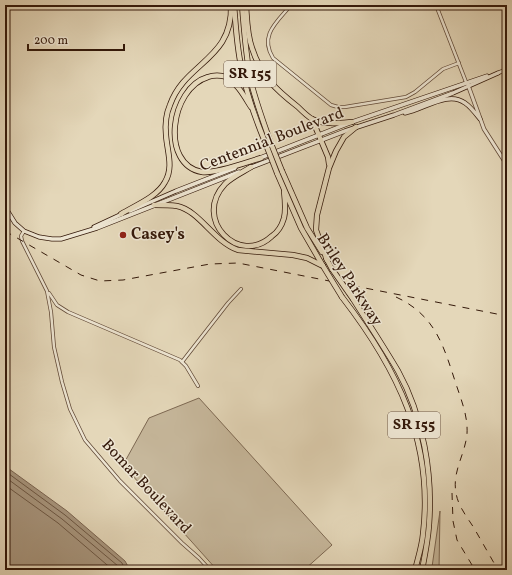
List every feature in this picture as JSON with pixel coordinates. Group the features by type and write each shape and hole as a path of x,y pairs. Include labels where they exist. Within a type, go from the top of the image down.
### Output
{"highway":[{"name":"Briley Parkway","path":"233,5 237,45 242,74 251,107 276,173 301,228 323,266 342,297 362,324 389,368 404,397 414,424 421,455 425,502 423,536 415,570"},
{"path":"121,214 152,196 165,183 169,174 170,165 165,133 166,118 170,105 183,82 219,48 229,30 233,5"},
{"name":"Briley Parkway","path":"242,5 246,55 251,82 270,141 282,171 307,228 398,372 418,421 424,446 430,502 429,526 422,570"},
{"path":"246,5 249,38 264,76 282,95 312,119 336,123 352,122"},
{"path":"251,107 241,90 224,76 212,76 206,78 193,86 185,95 180,104 174,123 175,139 183,160 188,166 203,172 225,168 261,158"},
{"path":"312,119 330,162 315,222 318,239 327,260"},
{"path":"329,168 339,144 349,132 356,127"},
{"path":"251,167 227,182 216,198 213,209 214,217 220,232 226,238 233,242 249,246 257,245 270,238 280,228 284,220 284,191"},
{"path":"154,205 178,206 186,210 193,214 216,237 230,247 238,250 293,255 307,258 323,266"}],"main road":[{"name":"Centennial Boulevard","path":"90,229 97,228 321,140 394,115 468,87 498,73"},
{"name":"Centennial Boulevard","path":"5,207 15,223 24,231 39,237 61,239 90,229 121,214 319,134 408,104 466,82 498,73"},
{"path":"394,115 411,112 449,98 458,99 466,103 480,119"}],"street":[{"path":"291,5 270,32 267,39 268,50 273,58 331,105 338,107 406,97 415,92 443,69 459,63"},
{"path":"436,5 480,119 489,138 507,165"},
{"path":"498,73 507,69"},
{"name":"Bomar Boulevard","path":"24,231 22,241 47,291 51,312 54,347 62,382 70,409 85,440 120,481 210,570"},
{"path":"182,362 228,303 241,289"},
{"path":"47,291 61,309 182,362 198,386"}],"shaded area":[{"path":"199,398 332,545 304,570 217,570 123,465 149,418"},
{"path":"440,511 439,570 430,570 432,567"}],"water":[{"path":"5,466 67,511 125,561 130,570 5,570"}],"railway":[{"path":"5,231 81,275 100,281 123,280 210,264 238,263 507,316"},
{"path":"5,256 8,260"},
{"path":"396,297 410,305 430,324 437,334 448,359 463,404 467,428 466,442 457,470 455,485 457,498 463,511 498,570"},
{"path":"452,493 453,521 457,540 475,570"}],"place":[{"name":"Casey's","path":"123,235"}]}
